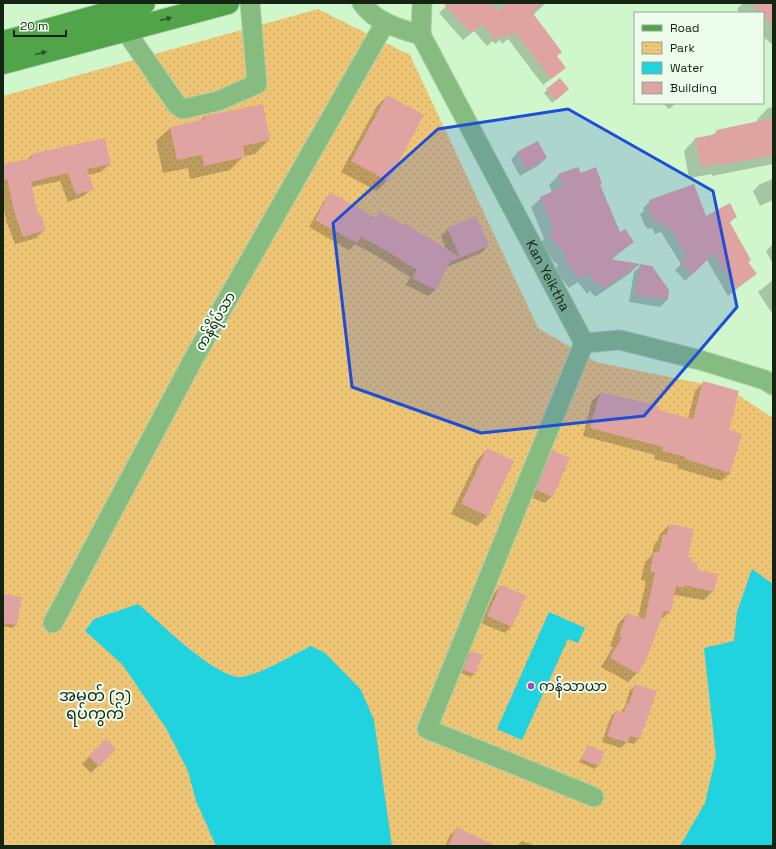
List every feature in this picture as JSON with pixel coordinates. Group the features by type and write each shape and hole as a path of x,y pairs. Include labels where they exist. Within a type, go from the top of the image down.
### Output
{"main road":[{"path":"3,42 144,3"},
{"path":"3,63 228,3"}],"street":[{"path":"125,30 177,105 182,109 218,101 257,84 250,3"},
{"path":"362,3 371,13 385,23 421,35 422,3"},
{"name":"ကန်ရိပ်သာ","path":"53,623 194,358 385,23"},
{"name":"Kan Yeiktha","path":"421,35 497,176 584,343"},
{"path":"594,797 426,729 584,343 620,340 700,360 765,380 773,385"}],"highlighted area":[{"path":"568,109 713,191 737,307 644,416 481,433 352,387 333,223 438,129"}],"green space":[{"path":"318,9 410,55 538,328 596,362 729,389 773,418 773,846 3,846 3,96"}],"water":[{"path":"752,569 773,584 773,846 680,846 705,803 716,756 704,648 734,641 737,612"},
{"path":"138,604 200,657 214,667 238,677 245,677 264,670 311,646 325,653 361,690 374,720 392,846 216,846 196,801 188,771 166,728 122,664 85,631 94,619"},
{"name":"ကန်သာယာ","path":"549,612 585,628 578,643 568,639 522,740 497,729"}],"building":[{"path":"443,3 491,3 497,11 508,3 543,3 532,12 562,52 557,56 566,68 551,79 516,33 510,37 507,34 502,37 501,35 495,40 482,24 471,33"},
{"path":"751,3 773,3 773,26 764,16 764,12 760,12"},
{"path":"560,78 569,89 556,100 546,89"},
{"path":"387,95 424,115 388,181 351,161"},
{"path":"263,104 270,140 243,146 245,157 204,166 202,155 177,160 170,127 205,119 204,116"},
{"path":"773,118 773,155 723,165 723,163 701,167 695,138 717,134 716,130"},
{"path":"105,138 111,164 87,169 94,189 76,195 68,173 31,182 38,215 41,214 46,230 23,237 15,214 7,179 3,180 3,164 32,158 31,154"},
{"path":"538,141 547,158 527,170 517,152"},
{"path":"578,167 581,173 596,167 602,184 600,185 620,232 625,229 634,242 610,259 640,264 605,288 600,282 597,285 588,273 579,279 564,259 568,257 548,234 554,229 540,197 563,187 558,174"},
{"path":"694,184 706,216 730,203 737,217 729,221 751,260 748,262 757,274 735,289 714,253 693,274 681,262 687,256 668,226 662,228 660,221 655,223 647,206 651,205 649,200"},
{"path":"330,192 376,218 380,211 403,225 404,223 460,257 447,228 476,216 489,246 450,262 436,290 412,278 417,270 382,248 361,237 357,243 315,220"},
{"path":"640,264 652,266 669,290 668,300 635,295"},
{"path":"703,381 739,391 729,430 742,434 730,473 685,459 686,457 662,451 663,447 590,428 600,392 659,406 658,410 693,419"},
{"path":"487,448 514,461 488,516 461,504"},
{"path":"552,450 570,458 553,497 536,490"},
{"path":"669,524 694,529 688,557 692,558 692,562 698,563 697,570 718,574 714,592 684,585 684,588 676,586 671,612 664,611 647,658 638,674 610,658 622,637 619,636 627,613 645,619 655,572 650,571 654,552 659,553 663,534 667,535"},
{"path":"501,585 526,596 512,627 487,616"},
{"path":"3,594 22,597 17,625 3,623"},
{"path":"471,651 483,655 475,674 463,670"},
{"path":"635,684 657,691 640,739 630,736 628,743 607,736 616,710 624,713 627,703 629,704"},
{"path":"106,739 116,749 99,767 89,756"},
{"path":"588,745 605,752 599,766 581,759"},
{"path":"457,827 496,846 448,846"}],"place":[{"name":"ကန်သာယာ","path":"531,686"}],"district":[{"name":"အမှတ် (၃) ရပ်ကွက်","path":"95,704"}]}
